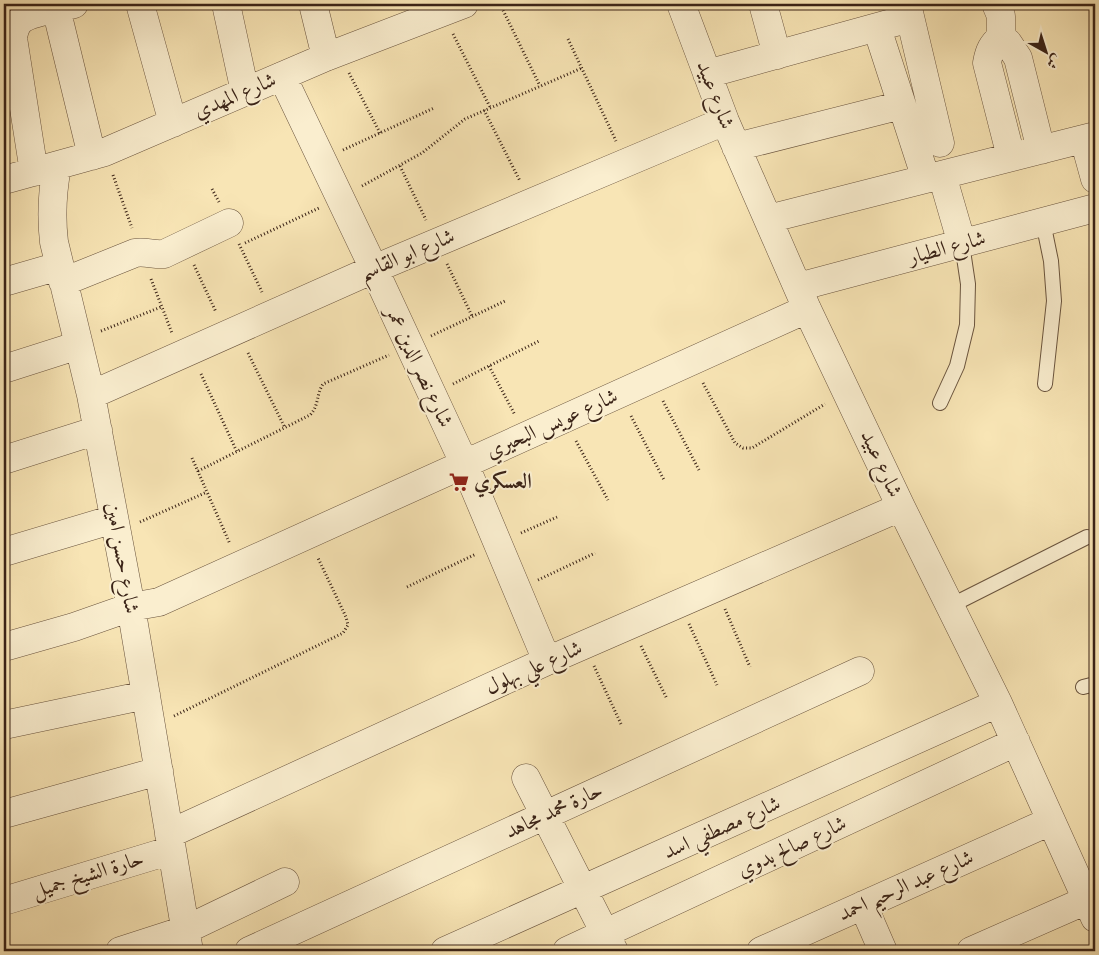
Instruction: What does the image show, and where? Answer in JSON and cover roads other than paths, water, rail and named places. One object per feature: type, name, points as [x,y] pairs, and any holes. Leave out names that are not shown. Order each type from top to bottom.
[{"type":"street","points":[[140,4],[173,123]]},
{"type":"street","points":[[226,4],[245,92]]},
{"type":"street","points":[[313,4],[332,55]]},
{"type":"street","name":"شارع عبيد","points":[[681,4],[724,121],[803,298],[846,391],[998,703],[1091,909]]},
{"type":"street","points":[[762,4],[777,55]]},
{"type":"street","points":[[62,5],[99,154]]},
{"type":"street","name":"شارع حسن امين","points":[[62,5],[21,20],[15,28],[11,79],[46,170],[52,192],[51,217],[54,242],[98,430],[131,607],[187,940]]},
{"type":"street","points":[[1001,5],[1001,37],[989,53],[987,63],[1011,157]]},
{"type":"street","name":"شارع المهدي","points":[[4,180],[99,154],[332,55],[409,14],[456,6]]},
{"type":"street","points":[[707,74],[877,28],[909,11],[940,143]]},
{"type":"street","points":[[877,28],[902,105],[962,244]]},
{"type":"street","points":[[1001,37],[1008,43],[1018,58],[1041,150]]},
{"type":"street","name":"شارع نصر الدين عمر","points":[[282,76],[341,197],[464,463],[547,661]]},
{"type":"street","points":[[736,147],[902,105]]},
{"type":"street","name":"شارع ابو القاسم","points":[[91,395],[374,268],[724,121]]},
{"type":"street","points":[[768,219],[1090,138],[1095,179]]},
{"type":"street","name":"شارع الطيار","points":[[803,298],[962,244],[1095,208]]},
{"type":"street","points":[[4,282],[61,274],[141,252],[157,255],[164,254],[185,244],[235,235]]},
{"type":"street","name":"شارع عويس البحيري","points":[[4,647],[74,627],[131,607],[159,602],[692,361],[803,298]]},
{"type":"street","points":[[4,369],[78,343]]},
{"type":"street","points":[[4,460],[98,430]]},
{"type":"street","name":"شارع علي بهلول","points":[[170,842],[547,661],[902,507]]},
{"type":"street","points":[[4,552],[116,526]]},
{"type":"street","name":"حارة محمد مجاهد","points":[[249,951],[860,671]]},
{"type":"street","points":[[4,725],[146,695]]},
{"type":"street","name":"شارع مصطفي اسد","points":[[445,951],[998,703]]},
{"type":"street","name":"شارع صالح بدوي","points":[[567,951],[610,943],[1016,742]]},
{"type":"street","points":[[4,814],[159,771]]},
{"type":"street","points":[[526,778],[610,943]]},
{"type":"street","name":"شارع عبد الرحيم احمد","points":[[761,951],[1051,821]]},
{"type":"street","name":"حارة الشيخ جميل","points":[[4,901],[170,842]]},
{"type":"street","points":[[120,951],[187,940],[286,882]]},
{"type":"street","points":[[863,905],[883,951]]},
{"type":"street","points":[[971,951],[1091,909]]},
{"type":"lane","points":[[1043,222],[1051,261],[1054,300],[1045,384]]},
{"type":"lane","points":[[940,403],[957,366],[967,325],[968,284],[962,244]]},
{"type":"lane","points":[[950,606],[1087,537]]},
{"type":"place","name":"العسكري","points":[[459,482]]}]
